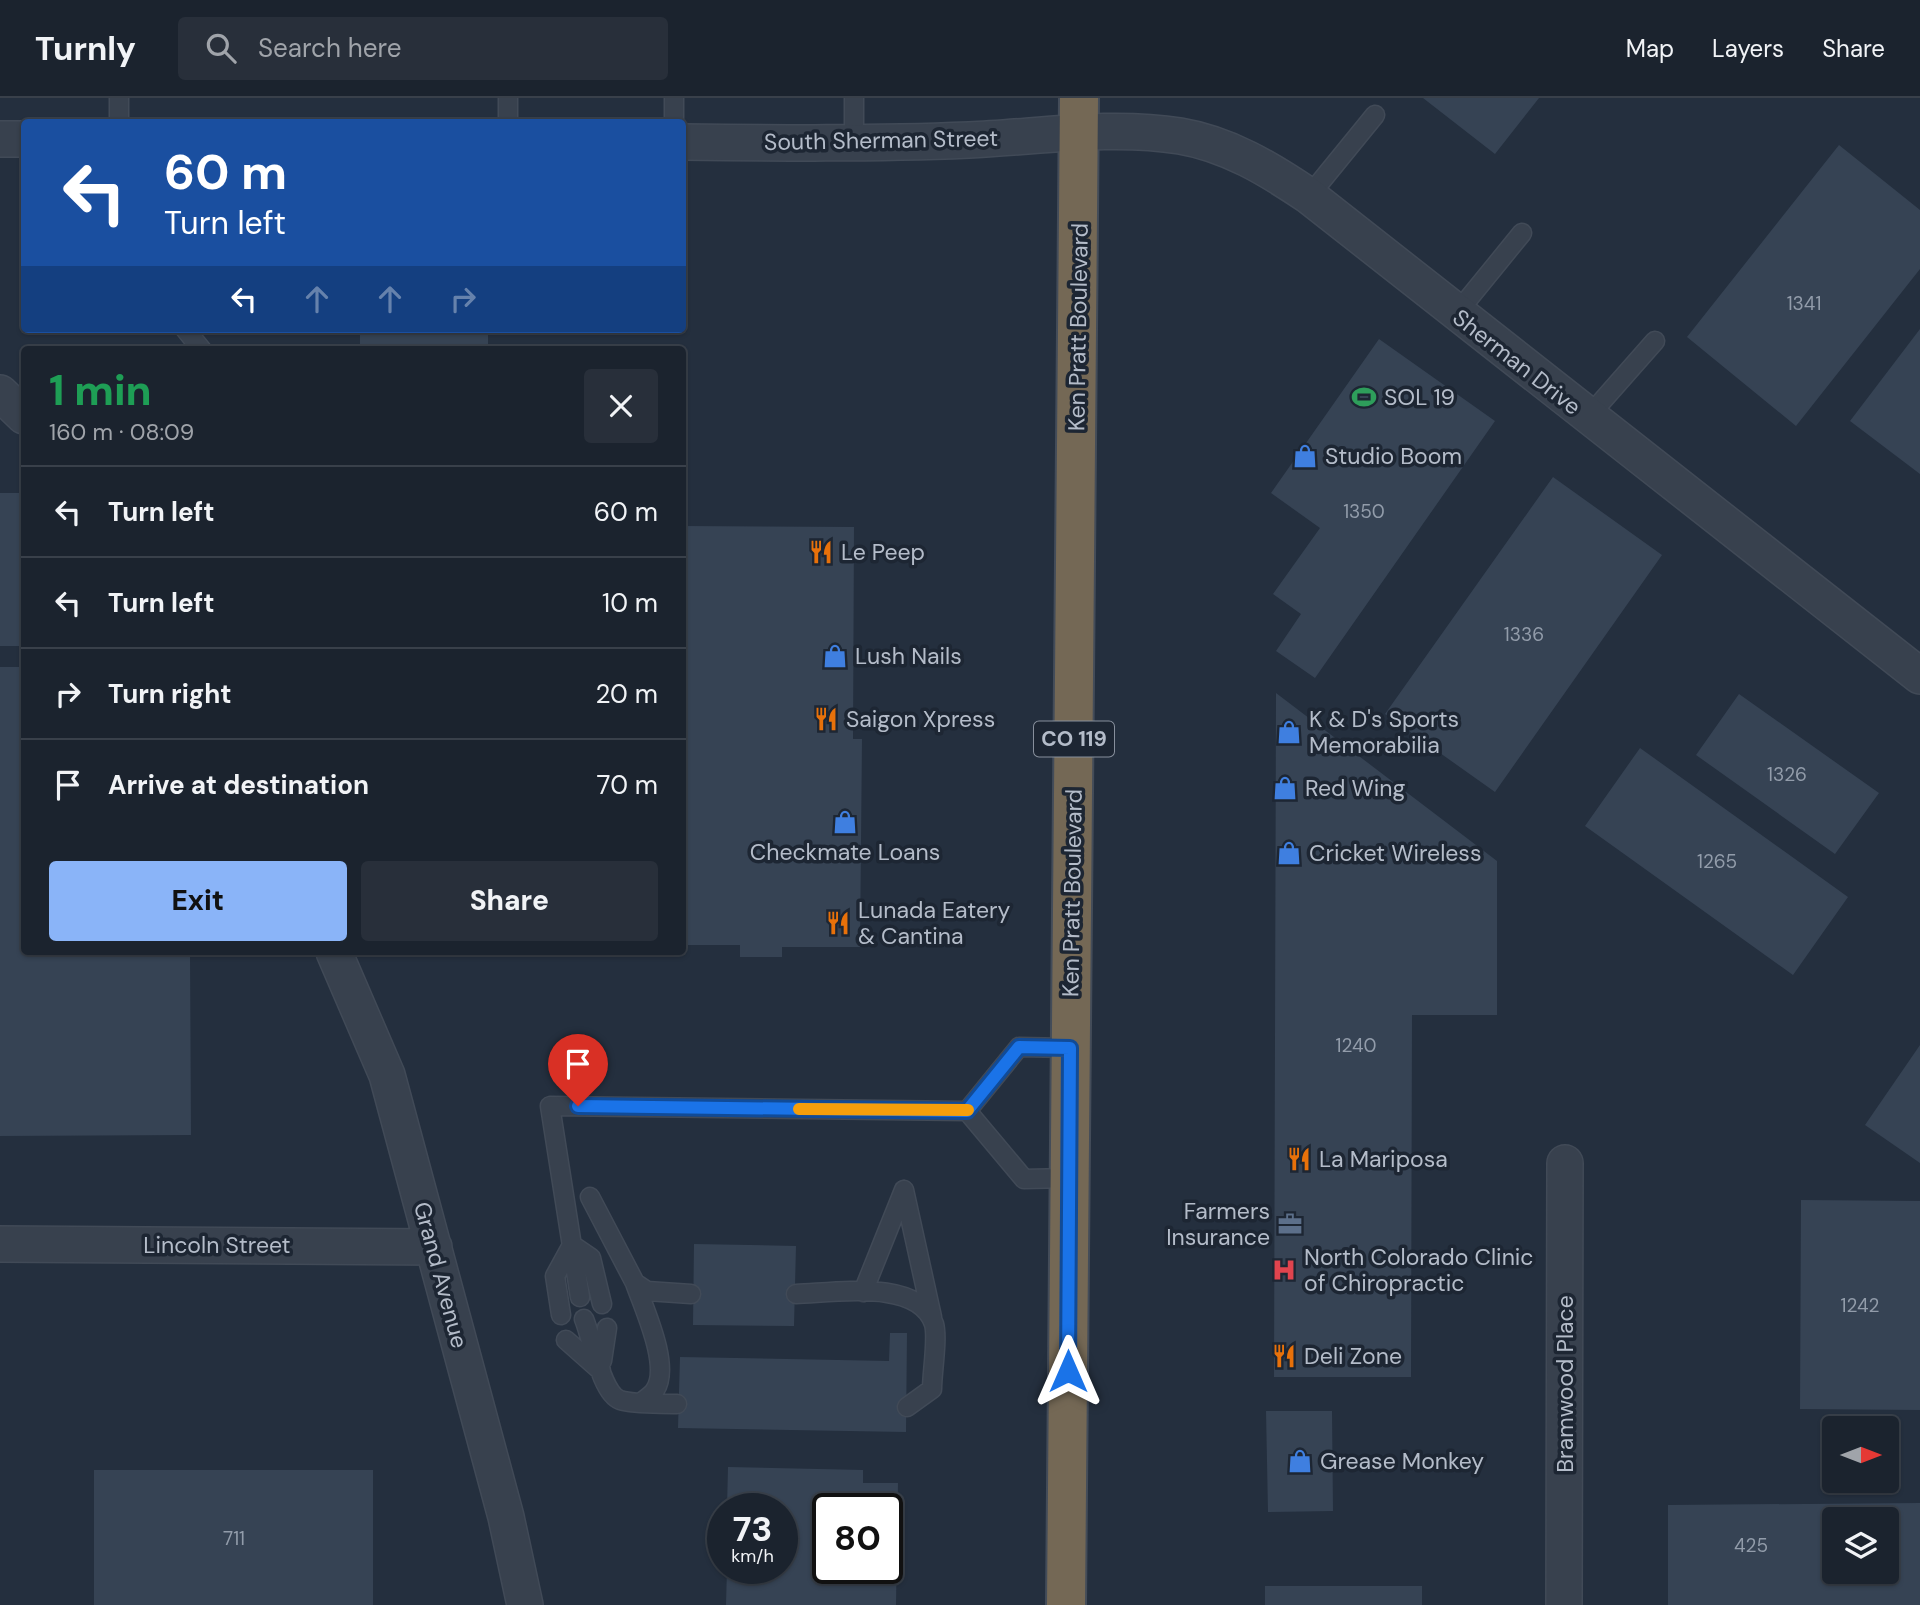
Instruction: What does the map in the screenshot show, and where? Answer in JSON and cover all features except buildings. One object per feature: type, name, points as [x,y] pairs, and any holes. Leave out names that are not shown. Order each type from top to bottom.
[{"type":"highway","name":"Ken Pratt Boulevard","points":[[1066,1605],[1079,116]]},
{"type":"street","name":"South Sherman Street","points":[[686,142],[968,140],[1079,116]]},
{"type":"street","name":"Sherman Drive","points":[[1079,116],[1181,136],[1229,149],[1269,169],[1309,196],[1588,418],[1920,676]]},
{"type":"street","points":[[0,139],[21,139]]},
{"type":"street","points":[[0,393],[21,413]]},
{"type":"street","name":"Grand Avenue","points":[[335,955],[387,1075],[506,1517],[525,1605]]},
{"type":"street","name":"Bramwood Place","points":[[1564,1605],[1565,1163]]},
{"type":"street","name":"Lincoln Street","points":[[0,1244],[434,1247]]},
{"type":"lane","points":[[119,98],[119,119]]},
{"type":"lane","points":[[508,98],[508,119]]},
{"type":"lane","points":[[674,98],[674,119]]},
{"type":"lane","points":[[854,98],[854,142]]},
{"type":"lane","points":[[1309,196],[1374,115]]},
{"type":"lane","points":[[1456,314],[1522,233]]},
{"type":"lane","points":[[1588,418],[1655,341]]},
{"type":"lane","points":[[967,1111],[1019,1047],[1070,1048]]},
{"type":"lane","points":[[580,1297],[550,1106],[967,1111],[1024,1179],[1070,1178]]},
{"type":"lane","points":[[863,1292],[904,1190],[934,1324],[932,1389],[907,1407]]},
{"type":"lane","points":[[590,1197],[635,1283],[658,1352],[661,1370],[656,1390],[643,1401]]},
{"type":"lane","points":[[572,1245],[591,1258],[602,1304]]},
{"type":"lane","points":[[561,1315],[555,1276],[572,1245]]},
{"type":"lane","points":[[635,1283],[647,1291],[691,1294]]},
{"type":"lane","points":[[796,1294],[863,1292],[906,1296],[917,1301],[934,1324]]},
{"type":"lane","points":[[584,1319],[609,1390],[619,1399],[677,1404]]},
{"type":"lane","points":[[601,1371],[607,1328]]},
{"type":"lane","points":[[566,1340],[601,1371]]},
{"type":"slow traffic","points":[[799,1109],[968,1110]]},
{"type":"place","name":"SOL 19","points":[[1364,397]]},
{"type":"place","name":"Studio Boom","points":[[1305,456]]},
{"type":"place","name":"Le Peep","points":[[821,552]]},
{"type":"place","name":"Lush Nails","points":[[835,656]]},
{"type":"place","name":"Saigon Xpress","points":[[826,719]]},
{"type":"place","name":"K & D's Sports Memorabilia","points":[[1289,732]]},
{"type":"place","name":"Red Wing","points":[[1285,788]]},
{"type":"place","name":"Checkmate Loans","points":[[845,822]]},
{"type":"place","name":"Cricket Wireless","points":[[1289,853]]},
{"type":"place","name":"Lunada Eatery & Cantina","points":[[838,923]]},
{"type":"place","name":"La Mariposa","points":[[1299,1159]]},
{"type":"place","name":"Farmers Insurance","points":[[1290,1224]]},
{"type":"place","name":"North Colorado Clinic of Chiropractic","points":[[1284,1270]]},
{"type":"place","name":"Deli Zone","points":[[1284,1356]]},
{"type":"place","name":"Grease Monkey","points":[[1300,1461]]},
{"type":"route","points":[[578,1106],[967,1111],[1019,1047],[1070,1048],[1068,1371]]}]
